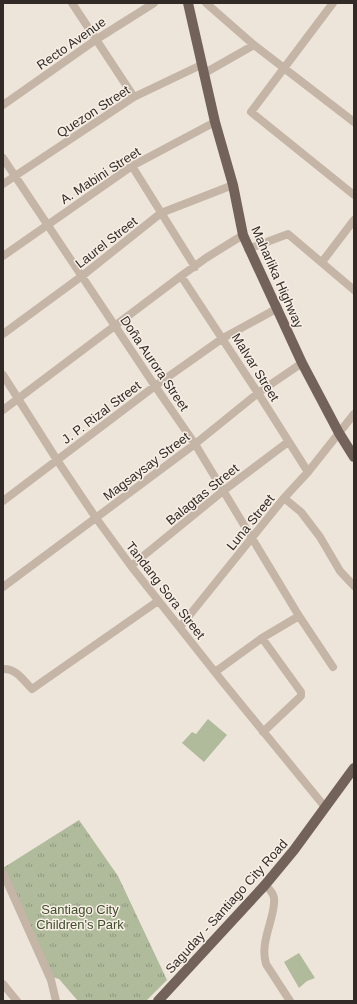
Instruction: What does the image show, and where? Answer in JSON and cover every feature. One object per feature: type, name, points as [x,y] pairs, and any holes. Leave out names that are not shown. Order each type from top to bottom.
[{"type":"main road","name":"Maharlika Highway","points":[[188,3],[202,69],[233,185],[243,235],[248,249],[278,308],[302,363],[339,433],[354,457]]},
{"type":"main road","name":"Saguday - Santiago City Road","points":[[158,1001],[265,885],[294,850],[354,768]]},
{"type":"street","points":[[72,3],[134,97]]},
{"type":"street","name":"Recto Avenue","points":[[3,105],[97,39],[154,3]]},
{"type":"street","points":[[206,3],[254,45],[354,122]]},
{"type":"street","points":[[333,3],[251,112],[354,195]]},
{"type":"street","name":"Quezon Street","points":[[3,184],[134,97],[202,69],[254,45]]},
{"type":"street","name":"A. Mabini Street","points":[[3,256],[132,166],[215,122]]},
{"type":"street","name":"Doña Aurora Street","points":[[3,158],[195,444],[299,616],[333,667]]},
{"type":"street","points":[[132,166],[195,267]]},
{"type":"street","name":"Laurel Street","points":[[3,334],[82,276],[161,213],[233,185]]},
{"type":"street","points":[[322,262],[354,220]]},
{"type":"street","points":[[248,249],[288,234],[354,290]]},
{"type":"street","points":[[3,410],[181,276],[206,258],[243,235]]},
{"type":"street","name":"Malvar Street","points":[[181,276],[223,338],[308,472]]},
{"type":"street","name":"J. P. Rizal Street","points":[[3,501],[155,386],[223,338],[278,308]]},
{"type":"street","name":"Magsaysay Street","points":[[3,587],[195,444],[258,393],[302,363]]},
{"type":"street","name":"Tandang Sora Street","points":[[3,375],[96,518],[158,601],[325,808]]},
{"type":"street","name":"Luna Street","points":[[180,627],[354,414]]},
{"type":"street","name":"Balagtas Street","points":[[132,566],[223,491],[288,442]]},
{"type":"street","points":[[284,498],[301,512],[320,537],[340,571],[354,586]]},
{"type":"street","points":[[3,669],[11,669],[32,689],[158,601]]},
{"type":"street","points":[[215,672],[262,638],[299,616]]},
{"type":"street","points":[[262,638],[302,692],[301,696],[263,732]]},
{"type":"street","points":[[3,873],[51,980],[56,1001]]},
{"type":"street","points":[[265,885],[274,897],[273,911],[264,946],[264,957],[266,964],[290,1001]]},
{"type":"street","points":[[3,984],[17,1001]]},
{"type":"green space","points":[[208,719],[227,735],[204,762],[182,743],[192,732],[196,734]]},
{"type":"green space","name":"Santiago City Children's Park","points":[[79,820],[118,876],[167,980],[146,1001],[78,1001],[59,979],[52,977],[3,871],[3,868]]},
{"type":"green space","points":[[299,953],[315,978],[307,981],[299,988],[284,962]]}]
